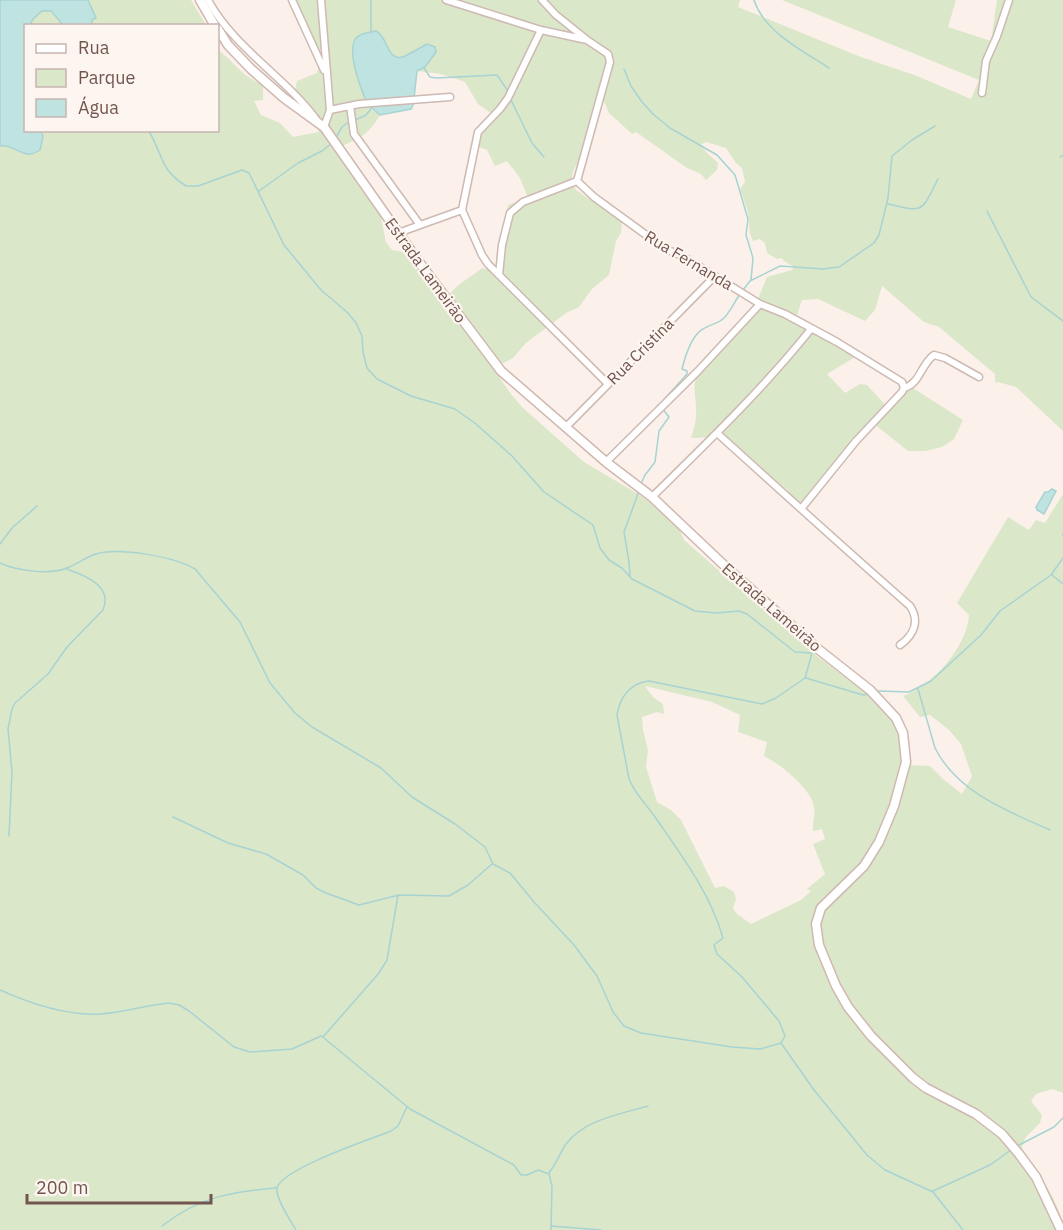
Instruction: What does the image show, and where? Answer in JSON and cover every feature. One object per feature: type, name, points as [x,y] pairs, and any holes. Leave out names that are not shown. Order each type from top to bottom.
[{"type":"street","name":"Estrada Lameirão","points":[[200,0],[214,24]]},
{"type":"street","points":[[208,0],[225,27],[292,92],[321,125],[330,110],[321,0]]},
{"type":"street","points":[[292,0],[326,73]]},
{"type":"street","points":[[446,0],[542,30],[587,40]]},
{"type":"street","points":[[499,275],[502,245],[510,213],[523,202],[578,181],[610,62],[608,54],[556,15],[542,0]]},
{"type":"street","points":[[982,93],[986,61],[998,36],[1009,0]]},
{"type":"street","points":[[542,30],[508,98],[478,132],[462,210],[482,255],[499,275],[608,384]]},
{"type":"street","name":"Estrada Lameirão","points":[[219,32],[228,45],[251,69],[284,98],[321,125],[501,371],[606,462],[652,496],[727,568],[818,649],[870,690],[896,718],[903,733],[906,762],[894,806],[879,842],[864,866],[821,908],[816,924],[819,945],[836,986],[848,1007],[871,1036],[926,1088],[976,1114],[1002,1134],[1036,1177],[1061,1230]]},
{"type":"street","points":[[330,110],[350,106],[450,97]]},
{"type":"street","points":[[350,106],[354,134],[420,225]]},
{"type":"street","name":"Rua Fernanda","points":[[578,181],[594,197],[664,248],[684,257],[760,304],[786,314],[837,342],[900,380],[904,388]]},
{"type":"street","points":[[398,233],[462,210]]},
{"type":"street","name":"Rua Cristina","points":[[566,427],[715,276]]},
{"type":"street","points":[[606,462],[698,371],[760,304]]},
{"type":"street","points":[[652,496],[783,365],[811,329]]},
{"type":"street","points":[[801,509],[842,458],[904,388],[914,383],[928,360],[934,355],[945,358],[979,377]]},
{"type":"street","points":[[717,433],[910,606],[914,613],[915,625],[909,638],[900,645]]},
{"type":"green space","points":[[88,0],[191,0],[205,24],[92,24],[92,20],[96,18]]},
{"type":"green space","points":[[291,0],[740,0],[738,7],[971,99],[979,80],[782,0],[956,0],[948,27],[991,41],[997,0],[1063,0],[1063,431],[1016,387],[995,383],[995,374],[939,327],[924,322],[882,286],[875,310],[865,321],[818,299],[802,300],[797,315],[860,354],[827,374],[845,393],[860,384],[867,385],[887,407],[910,386],[963,420],[954,439],[942,447],[925,451],[908,451],[873,423],[796,509],[788,498],[788,490],[720,437],[691,438],[696,416],[694,388],[697,376],[764,305],[758,299],[767,277],[792,270],[794,267],[782,258],[777,259],[767,253],[765,243],[760,239],[753,241],[748,212],[740,189],[745,182],[742,168],[726,148],[706,142],[701,145],[718,163],[717,170],[706,180],[701,174],[687,168],[636,132],[632,134],[609,113],[604,101],[572,179],[576,190],[622,221],[621,233],[616,241],[609,275],[592,289],[579,307],[566,313],[526,343],[513,358],[500,365],[449,295],[482,268],[496,273],[508,205],[528,198],[520,178],[507,161],[495,166],[487,150],[473,145],[492,114],[478,104],[465,82],[441,74],[417,71],[425,67],[430,60],[427,44],[400,57],[385,49],[369,32],[358,36],[372,110],[380,115],[362,136],[337,148],[361,190],[376,205],[386,242],[392,250],[404,252],[427,278],[434,294],[453,321],[466,329],[523,408],[584,462],[638,494],[677,523],[684,540],[818,657],[850,681],[868,690],[896,726],[905,765],[930,766],[962,794],[972,776],[961,744],[949,730],[930,715],[920,717],[903,696],[937,674],[955,652],[967,627],[969,615],[957,603],[1008,517],[1029,530],[1036,520],[1045,523],[1063,494],[1063,1093],[1052,1089],[1036,1094],[1031,1101],[1042,1115],[1040,1123],[1025,1138],[1022,1148],[1053,1199],[1062,1220],[1063,1230],[0,1230],[0,146],[10,147],[24,153],[34,153],[40,150],[43,136],[41,132],[219,132],[219,51],[244,73],[263,85],[263,100],[254,101],[261,115],[280,123],[293,137],[319,132],[310,115],[302,110],[295,91],[297,81],[317,73],[323,51],[316,47]],"holes":[[[645,686],[712,702],[740,715],[738,732],[767,742],[764,756],[786,771],[807,792],[814,810],[813,831],[822,829],[825,839],[813,844],[825,874],[807,889],[811,891],[801,900],[751,924],[737,914],[733,908],[736,899],[734,892],[724,886],[715,888],[681,820],[671,810],[657,802],[646,767],[648,750],[642,717],[657,712],[664,714],[663,704],[653,697]]]},
{"type":"green space","points":[[41,11],[50,11],[62,24],[31,24]]},
{"type":"water","points":[[0,0],[88,0],[96,18],[92,20],[92,24],[62,24],[51,11],[42,11],[30,24],[24,24],[24,132],[41,132],[43,136],[40,150],[34,153],[24,153],[10,147],[0,146]]},
{"type":"water","points":[[376,31],[395,56],[405,56],[427,44],[435,47],[436,52],[425,67],[417,71],[414,98],[367,103],[355,69],[353,50],[357,37]]},
{"type":"water","points":[[415,101],[411,109],[380,115],[367,104]]},
{"type":"water","points":[[1052,489],[1056,491],[1044,514],[1036,507],[1045,492]]},
{"type":"waterway","points":[[371,0],[371,33]]},
{"type":"waterway","points":[[754,0],[766,22],[775,31],[829,68]]},
{"type":"waterway","points":[[424,68],[430,77],[436,78],[497,75],[508,91]]},
{"type":"waterway","points":[[624,69],[631,86],[653,114],[670,128],[717,155],[735,175],[748,219],[746,235],[753,258],[751,280]]},
{"type":"waterway","points":[[510,98],[532,143],[544,157]]},
{"type":"waterway","points":[[353,121],[366,115],[371,109]]},
{"type":"waterway","points":[[335,139],[342,127],[349,122]]},
{"type":"waterway","points":[[743,290],[750,281],[780,266],[823,269],[839,267],[874,243],[879,235],[888,198],[892,156],[935,126]]},
{"type":"waterway","points":[[0,563],[24,570],[43,572],[67,568],[96,554],[119,552],[161,557],[195,569],[240,622],[270,683],[295,713],[312,727],[381,768],[412,797],[455,824],[485,847],[493,864],[510,873],[574,945],[597,976],[613,1012],[624,1026],[641,1033],[732,1047],[760,1049],[781,1043],[785,1036],[779,1021],[742,977],[717,954],[714,945],[723,938],[703,890],[631,784],[617,715],[627,692],[636,685],[649,681],[762,704],[776,698],[805,678],[812,653],[795,652],[747,614],[739,611],[716,613],[695,611],[632,579],[622,568],[609,560],[600,548],[593,525],[544,492],[512,456],[476,424],[455,409],[411,396],[377,379],[367,368],[362,336],[356,323],[321,290],[284,245],[249,173],[242,170],[198,186],[186,186],[170,173],[149,132]]},
{"type":"waterway","points":[[259,191],[298,163],[322,151],[332,143]]},
{"type":"waterway","points":[[888,204],[916,209],[924,204],[938,179]]},
{"type":"waterway","points":[[987,211],[1031,297],[1063,321]]},
{"type":"waterway","points":[[660,404],[687,374],[687,371],[682,369],[692,341],[703,329],[724,318],[740,294]]},
{"type":"waterway","points":[[641,484],[655,462],[659,431],[669,417],[662,408]]},
{"type":"waterway","points":[[630,576],[624,532],[639,491]]},
{"type":"waterway","points":[[0,544],[12,528],[37,506]]},
{"type":"waterway","points":[[878,691],[909,692],[931,681],[981,635],[1000,611],[1051,575],[1063,558]]},
{"type":"waterway","points":[[9,836],[12,772],[8,729],[12,709],[15,703],[48,674],[67,647],[103,610],[105,602],[104,594],[96,583],[67,569]]},
{"type":"waterway","points":[[1052,575],[1063,584]]},
{"type":"waterway","points":[[806,678],[863,695],[870,694]]},
{"type":"waterway","points":[[918,689],[935,748],[956,777],[985,798],[1050,830]]},
{"type":"waterway","points":[[173,817],[228,843],[266,854],[303,875],[316,888],[359,905],[399,895],[449,896],[468,885],[492,864]]},
{"type":"waterway","points":[[0,990],[36,1004],[74,1013],[100,1014],[169,1003],[179,1005],[234,1047],[250,1052],[292,1049],[323,1037],[379,973],[387,960],[398,895]]},
{"type":"waterway","points":[[324,1038],[410,1109],[514,1165],[521,1175],[538,1170],[549,1174],[552,1186],[551,1230]]},
{"type":"waterway","points":[[781,1043],[814,1090],[867,1155],[885,1170],[933,1192],[963,1230]]},
{"type":"waterway","points":[[549,1173],[566,1144],[582,1129],[614,1115],[648,1106]]},
{"type":"waterway","points":[[296,1230],[278,1198],[277,1188],[282,1180],[310,1164],[391,1131],[398,1126],[407,1107]]},
{"type":"waterway","points":[[1017,1146],[1054,1127],[1063,1118]]},
{"type":"waterway","points":[[933,1191],[990,1165],[1011,1150]]},
{"type":"waterway","points":[[162,1226],[202,1202],[229,1194],[276,1188]]},
{"type":"waterway","points":[[551,1226],[601,1230]]}]
